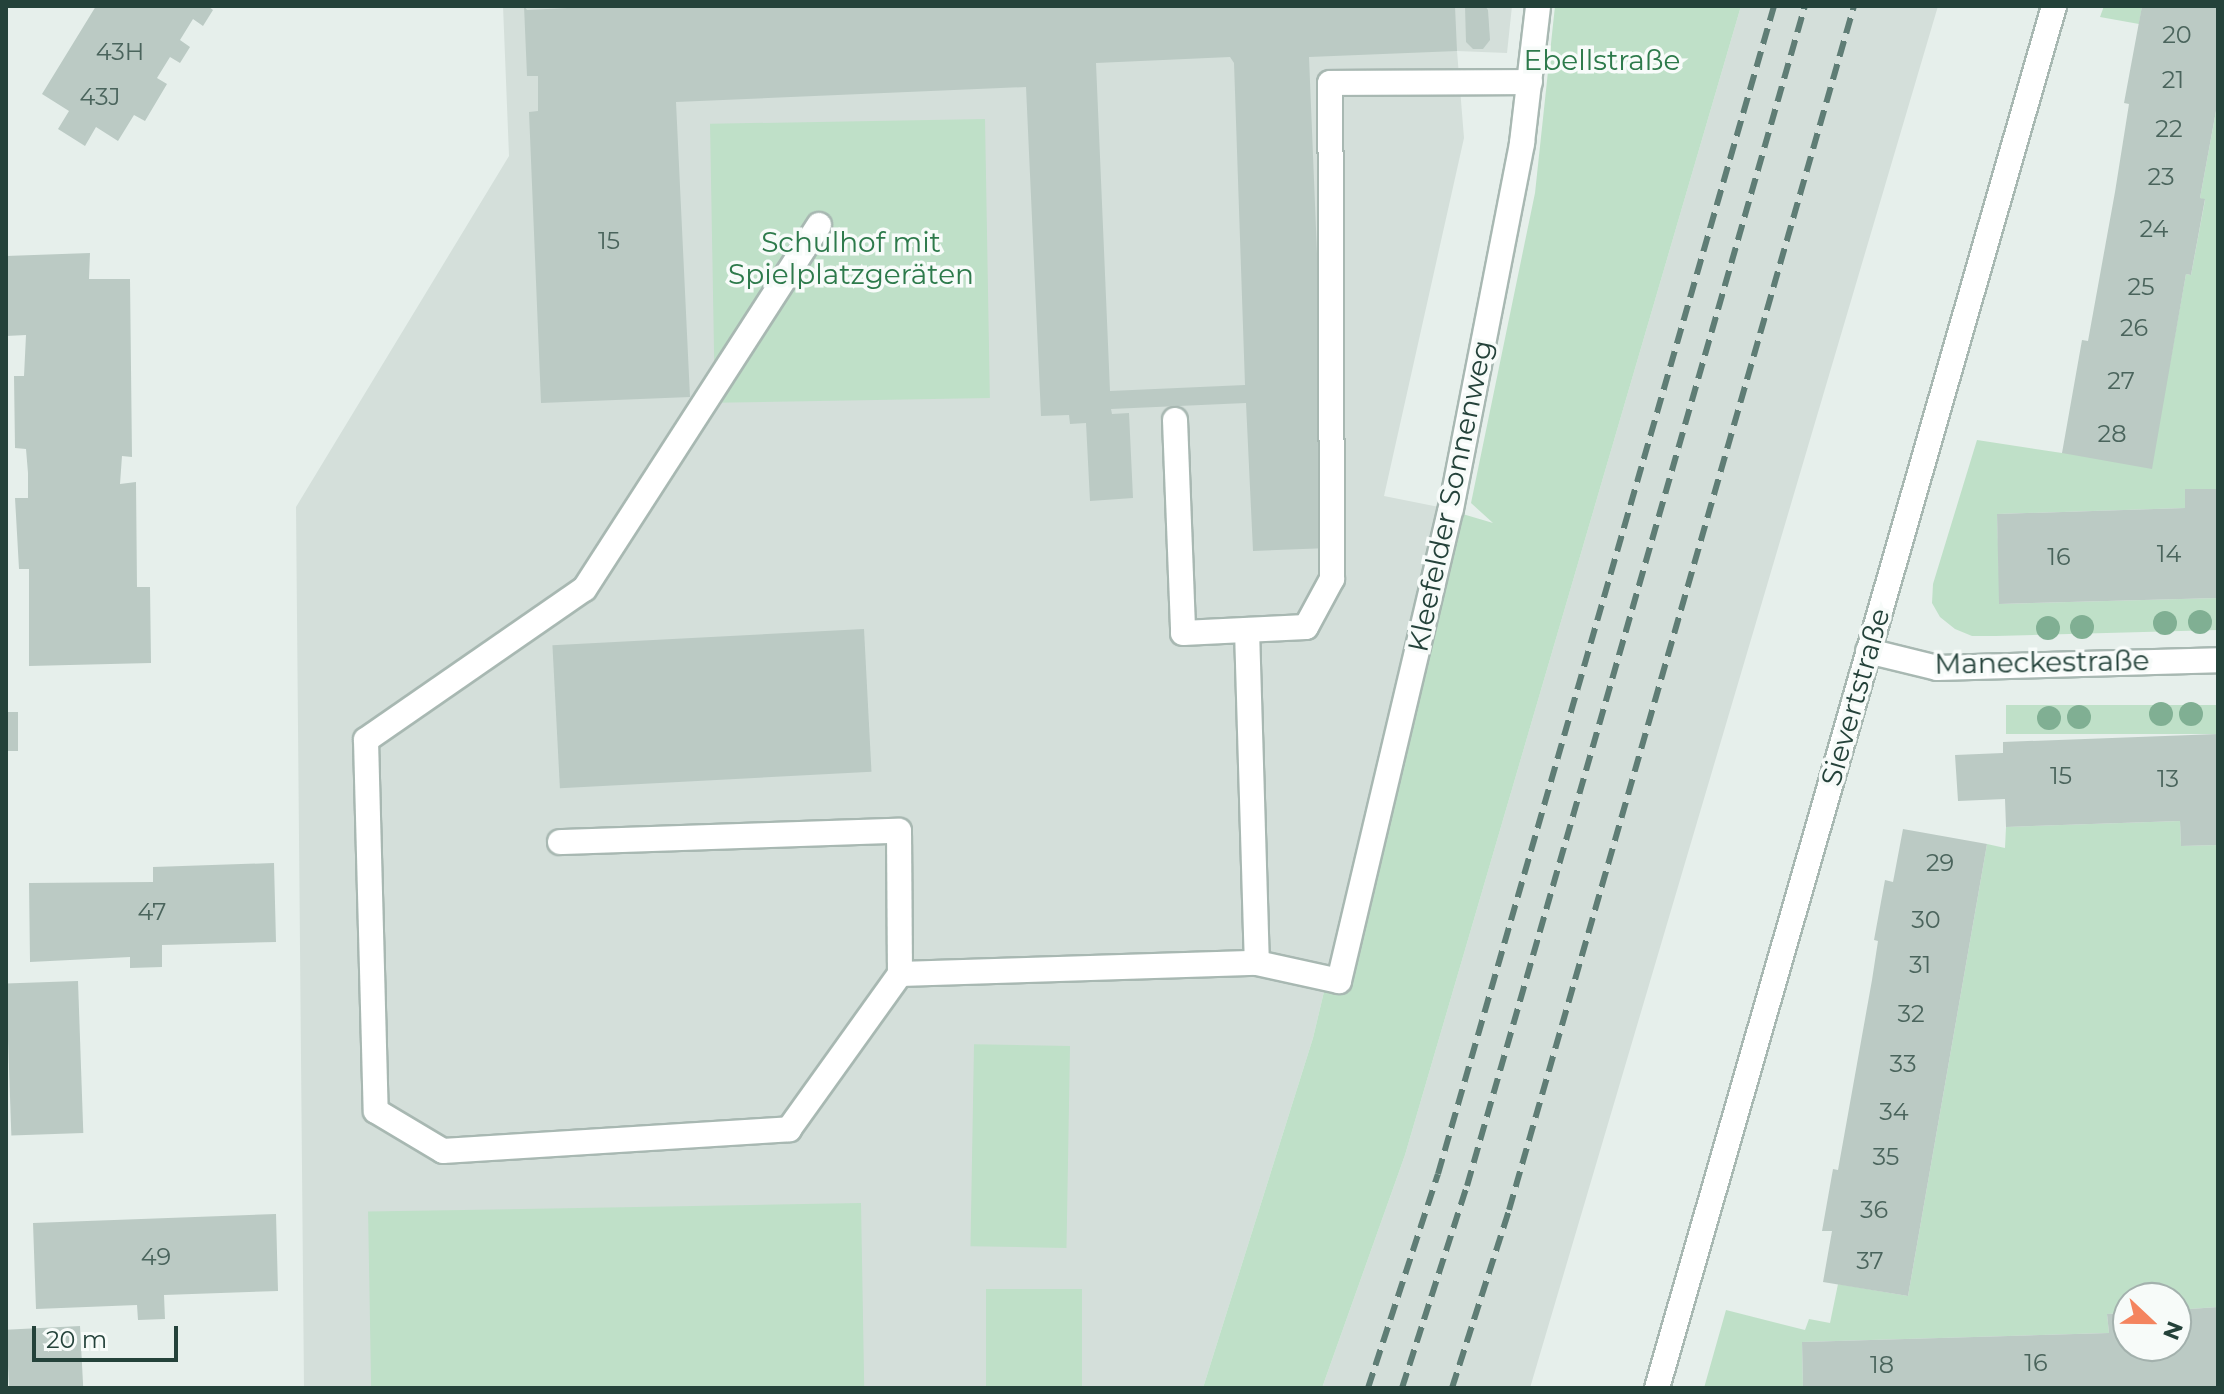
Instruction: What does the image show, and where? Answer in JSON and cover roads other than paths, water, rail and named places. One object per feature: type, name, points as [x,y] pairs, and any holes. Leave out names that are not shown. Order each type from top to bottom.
[{"type":"street","name":"Kleefelder Sonnenweg","points":[[1257,963],[1339,981],[1451,509],[1522,143],[1538,6]]},
{"type":"street","name":"Sievertstraße","points":[[1657,1388],[2054,6]]},
{"type":"street","points":[[1175,420],[1183,633],[1306,627],[1332,579],[1330,83],[1530,82]]},
{"type":"street","points":[[560,842],[899,831],[900,974],[789,1129],[443,1151],[376,1111],[366,740],[584,589],[819,225]]},
{"type":"street","points":[[900,974],[1257,963],[1247,630]]},
{"type":"street","name":"Maneckestraße","points":[[1868,651],[1937,668],[2218,660]]},
{"type":"railway","points":[[1368,1388],[1438,1174],[1774,6]]},
{"type":"railway","points":[[1402,1388],[1467,1186],[1805,6]]},
{"type":"railway","points":[[1452,1388],[1509,1210],[1854,6]]},
{"type":"park label","name":"Ebellstraße","points":[[1602,60]]},
{"type":"park label","name":"Schulhof mit Spielplatzgeräten","points":[[851,258]]}]
